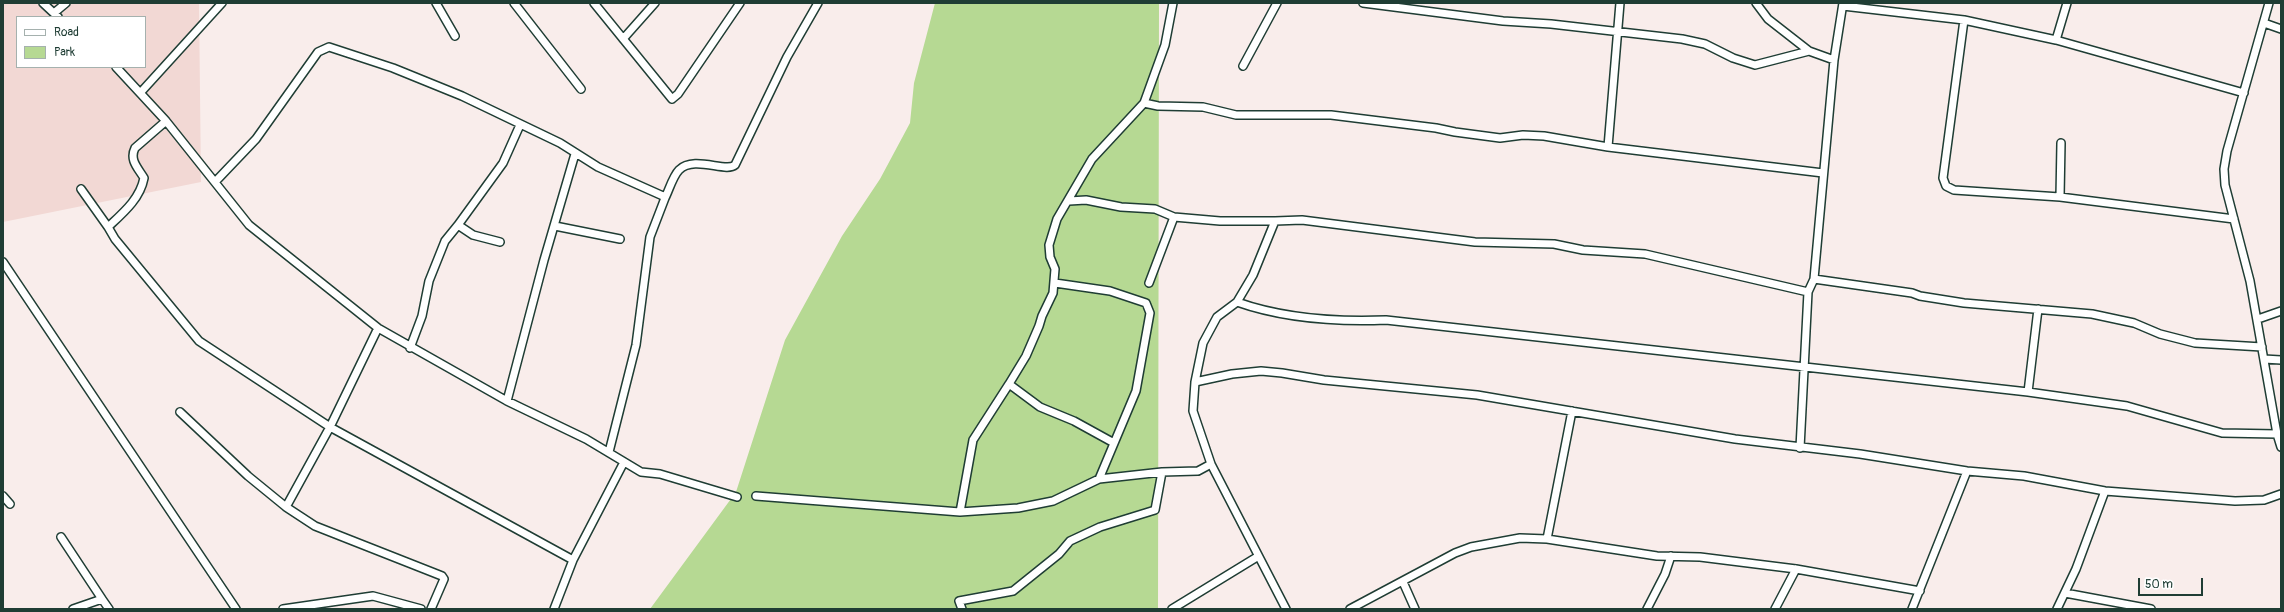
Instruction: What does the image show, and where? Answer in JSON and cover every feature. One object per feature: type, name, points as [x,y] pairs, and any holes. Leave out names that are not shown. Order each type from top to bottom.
[{"type":"street","points":[[43,3],[56,15],[66,3]]},
{"type":"street","points":[[141,92],[222,3]]},
{"type":"street","points":[[436,3],[455,36]]},
{"type":"street","points":[[514,3],[580,89]]},
{"type":"street","points":[[594,3],[672,99],[678,94],[740,3]]},
{"type":"street","points":[[623,39],[655,3]]},
{"type":"street","points":[[609,452],[636,346],[650,237],[679,170],[686,166],[703,162],[728,168],[735,165],[787,57],[818,3]]},
{"type":"street","points":[[960,512],[973,440],[1026,356],[1042,316],[1053,294],[1055,283],[1054,269],[1049,245],[1057,219],[1069,202],[1092,159],[1144,103],[1165,45],[1173,3]]},
{"type":"street","points":[[1242,66],[1277,3]]},
{"type":"street","points":[[1363,3],[1503,21],[1551,24],[1693,41],[1755,65],[1809,51]]},
{"type":"street","points":[[1608,147],[1620,3]]},
{"type":"street","points":[[1756,3],[1768,19],[1809,51],[1834,60]]},
{"type":"street","points":[[2056,40],[2067,3]]},
{"type":"street","points":[[2269,3],[2224,169],[2225,185],[2258,319],[2277,434],[2281,447]]},
{"type":"street","points":[[1800,448],[1808,292],[1814,279],[1834,60],[1843,5],[1964,20],[2056,40],[2244,93]]},
{"type":"street","points":[[1964,20],[1943,178],[1946,186],[1954,190],[2060,197],[2234,219]]},
{"type":"street","points":[[2264,23],[2281,29]]},
{"type":"street","points":[[216,182],[256,139],[318,52],[329,47],[420,79],[462,96],[560,143],[598,167],[666,198]]},
{"type":"street","points":[[117,68],[141,92],[166,121],[249,225],[378,328],[410,348],[507,401],[586,439],[641,472],[660,474],[737,497]]},
{"type":"street","points":[[1144,103],[1158,106],[1203,107],[1236,115],[1331,115],[1436,128],[1500,138],[1523,135],[1544,136],[1608,147],[1823,173]]},
{"type":"street","points":[[108,226],[129,208],[143,186],[144,178],[132,160],[135,148],[166,121]]},
{"type":"street","points":[[410,348],[422,316],[429,281],[446,241],[503,163],[520,124]]},
{"type":"street","points":[[2060,197],[2061,143]]},
{"type":"street","points":[[507,401],[544,260],[576,154]]},
{"type":"street","points":[[81,189],[108,226],[115,239],[195,338],[330,427],[573,560]]},
{"type":"street","points":[[1069,202],[1086,200],[1121,208],[1156,210],[1174,217],[1220,221],[1302,220],[1475,242],[1554,244],[1583,250],[1645,254],[1808,292]]},
{"type":"street","points":[[1148,283],[1174,217]]},
{"type":"street","points":[[1275,220],[1253,275],[1237,302],[1217,317],[1203,343],[1195,382],[1193,411],[1211,464],[1286,609]]},
{"type":"street","points":[[458,225],[473,235],[500,242]]},
{"type":"street","points":[[555,226],[620,240]]},
{"type":"street","points":[[3,262],[236,609]]},
{"type":"street","points":[[1814,279],[1912,293],[1920,296],[1964,303],[2092,314],[2134,322],[2160,334],[2195,343],[2262,347]]},
{"type":"street","points":[[1055,283],[1110,291],[1146,303],[1150,313],[1136,391],[1099,479]]},
{"type":"street","points":[[1237,302],[1276,314],[1336,320],[1393,321],[2028,392],[2127,406],[2222,432],[2277,434]]},
{"type":"street","points":[[2028,392],[2038,309]]},
{"type":"street","points":[[2258,319],[2281,311]]},
{"type":"street","points":[[286,507],[330,427],[378,328]]},
{"type":"street","points":[[2264,359],[2281,360]]},
{"type":"street","points":[[1195,382],[1232,374],[1261,371],[1324,380],[1477,395],[1735,439],[1860,454],[1967,471],[2024,476],[2105,491],[2235,502],[2264,500],[2281,494]]},
{"type":"street","points":[[1009,384],[1040,407],[1074,421],[1114,443]]},
{"type":"street","points":[[1547,539],[1572,411]]},
{"type":"street","points":[[180,412],[233,463],[286,507],[315,526],[442,576],[444,579],[431,609]]},
{"type":"street","points":[[554,609],[573,560],[624,462]]},
{"type":"street","points":[[756,496],[960,512],[1044,504],[1062,498],[1099,479],[1162,472],[1198,471],[1211,464]]},
{"type":"street","points":[[1912,609],[1967,471]]},
{"type":"street","points":[[962,609],[959,601],[1013,591],[1059,554],[1070,541],[1100,527],[1155,510],[1158,505],[1162,472]]},
{"type":"street","points":[[2057,609],[2076,569],[2105,491]]},
{"type":"street","points":[[3,496],[10,504]]},
{"type":"street","points":[[61,537],[109,609]]},
{"type":"street","points":[[1350,609],[1471,546],[1520,538],[1547,539],[1658,556],[1700,557],[1796,569],[1920,591]]},
{"type":"street","points":[[1647,609],[1665,574],[1671,556]]},
{"type":"street","points":[[1172,609],[1258,557]]},
{"type":"street","points":[[1775,609],[1796,569]]},
{"type":"street","points":[[1403,582],[1415,609]]},
{"type":"street","points":[[2065,593],[2151,609]]},
{"type":"street","points":[[283,609],[373,596],[421,609]]},
{"type":"street","points":[[73,609],[102,599]]},
{"type":"shaded area","points":[[3,3],[199,3],[201,182],[3,222]]},
{"type":"green space","points":[[935,3],[1159,3],[1158,609],[650,609],[736,492],[785,340],[842,236],[880,179],[910,123],[914,83]]}]
